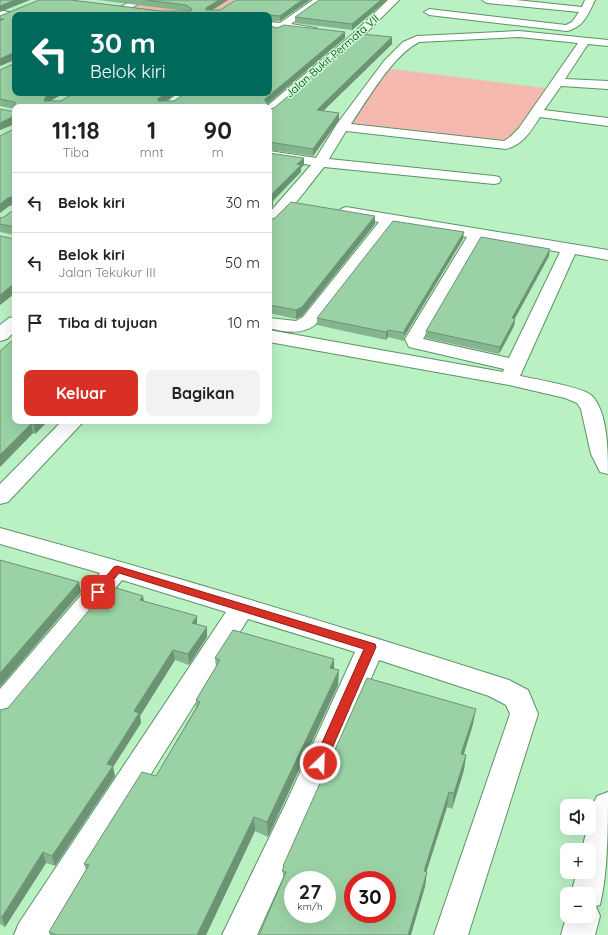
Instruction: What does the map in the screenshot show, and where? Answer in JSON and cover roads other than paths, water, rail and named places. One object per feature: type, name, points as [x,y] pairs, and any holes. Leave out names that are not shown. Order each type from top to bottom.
[{"type":"street","points":[[272,33],[319,0]]},
{"type":"street","name":"Jalan Bukit Permata VII","points":[[272,108],[358,35],[394,0]]},
{"type":"street","points":[[487,0],[579,8],[590,0]]},
{"type":"street","points":[[429,12],[440,4]]},
{"type":"street","points":[[111,11],[140,5]]},
{"type":"street","points":[[429,12],[567,28],[572,27],[578,22],[579,8]]},
{"type":"street","points":[[429,12],[439,30]]},
{"type":"street","points":[[272,25],[320,31]]},
{"type":"street","points":[[272,220],[294,204],[342,127],[388,63],[407,44],[439,30],[519,34],[608,44]]},
{"type":"street","points":[[343,33],[358,35]]},
{"type":"street","points":[[342,127],[506,145],[515,140],[524,131],[585,41]]},
{"type":"street","points":[[558,82],[608,85]]},
{"type":"street","points":[[170,104],[182,96]]},
{"type":"street","points":[[536,113],[608,122]]},
{"type":"street","points":[[272,155],[320,163],[494,180]]},
{"type":"street","points":[[331,210],[390,218],[608,255]]},
{"type":"street","points":[[272,323],[294,327],[303,326],[309,321],[390,218]]},
{"type":"street","points":[[477,233],[414,339],[416,343],[512,372],[584,399],[591,408],[602,454],[608,467]]},
{"type":"street","points":[[512,372],[570,248]]},
{"type":"street","points":[[0,335],[12,325]]},
{"type":"street","points":[[272,336],[512,372]]},
{"type":"street","points":[[0,497],[71,424]]},
{"type":"street","points":[[0,536],[117,569],[371,647],[499,688],[518,698],[524,714],[450,935]]},
{"type":"street","points":[[0,709],[117,569]]},
{"type":"street","points":[[31,935],[242,607]]},
{"type":"street","points":[[239,935],[300,807],[371,647]]},
{"type":"street","points":[[590,887],[608,806]]},
{"type":"street","points":[[578,935],[581,923]]}]
